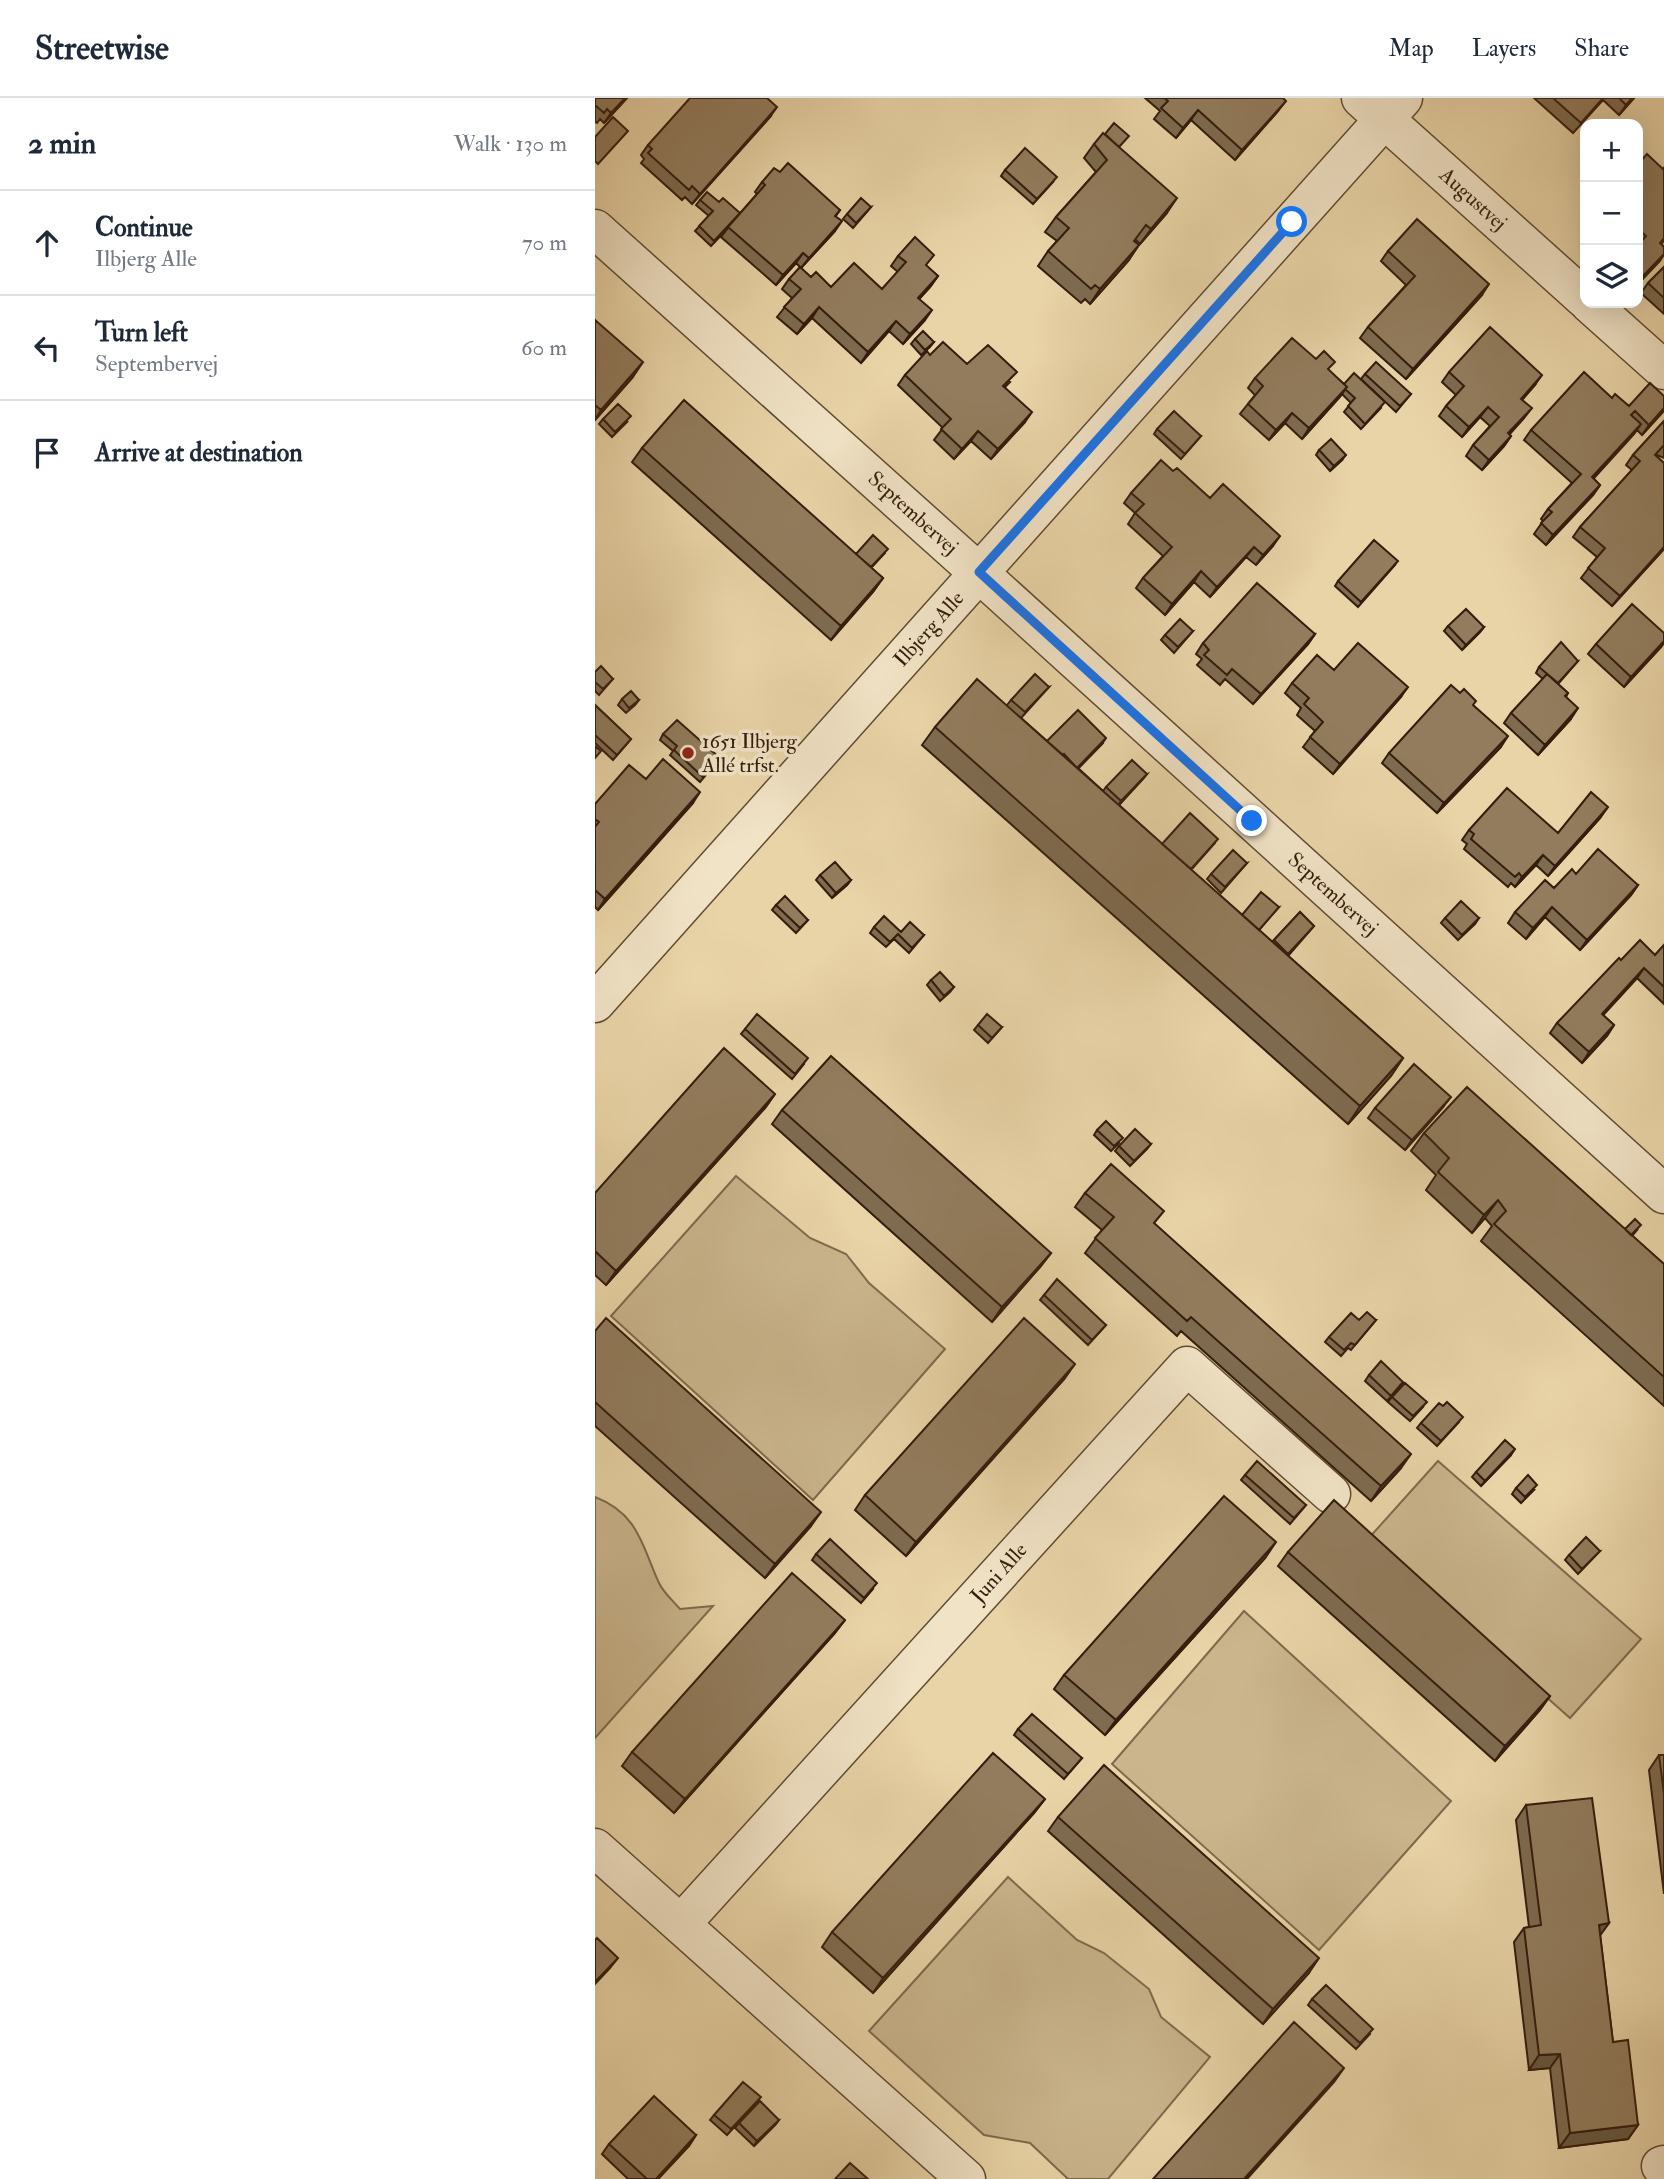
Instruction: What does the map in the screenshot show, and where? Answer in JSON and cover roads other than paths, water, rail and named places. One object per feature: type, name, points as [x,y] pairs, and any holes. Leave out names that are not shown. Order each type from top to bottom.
[{"type":"street","name":"Augustvej","points":[[1383,105],[1580,294]]},
{"type":"street","name":"Ilbjerg Alle","points":[[595,1003],[979,572],[1383,105]]},
{"type":"street","name":"Septembervej","points":[[595,229],[979,572],[1664,1194]]},
{"type":"street","name":"Augustvej","points":[[1595,308],[1664,370]]},
{"type":"street","name":"Juni Alle","points":[[681,1924],[1187,1366],[1331,1494]]},
{"type":"street","points":[[595,1848],[966,2179]]},
{"type":"place","name":"1651 Ilbjerg Allé trfst.","points":[[688,753]]}]
